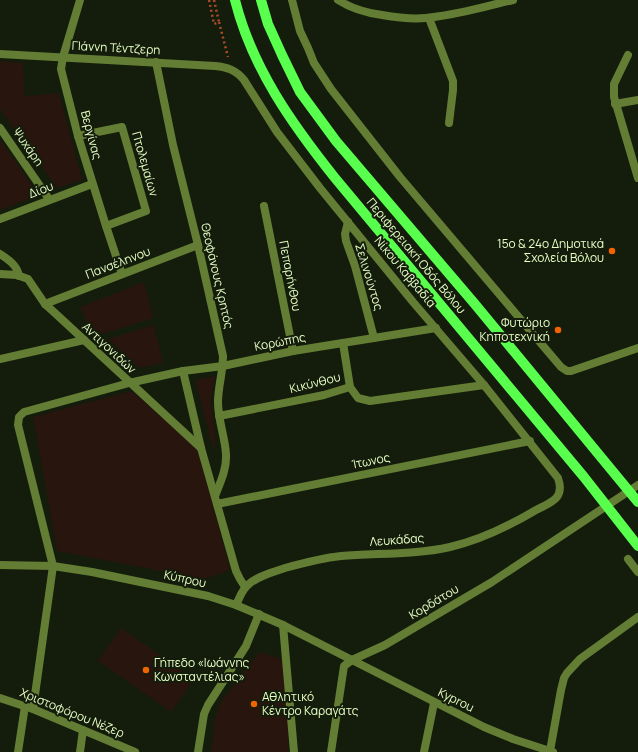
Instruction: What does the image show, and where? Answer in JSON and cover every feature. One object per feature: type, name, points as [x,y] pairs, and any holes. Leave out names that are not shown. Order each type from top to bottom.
[{"type":"main road","name":"Περιφερειακή Οδός Βόλου","points":[[235,0],[250,43],[266,80],[287,114],[335,178],[607,506],[638,546]]},
{"type":"main road","name":"Περιφερειακή Οδός Βόλου","points":[[260,0],[268,24],[300,92],[336,141],[634,488],[638,502]]},
{"type":"street","name":"Βεργίνας","points":[[80,0],[63,57],[61,70],[92,184],[122,274]]},
{"type":"street","points":[[292,0],[300,31],[314,63],[331,89],[400,177],[561,367],[567,371],[571,371],[638,348]]},
{"type":"street","points":[[338,0],[355,9],[377,15],[399,18],[429,18],[513,0]]},
{"type":"street","points":[[429,18],[453,81],[449,123]]},
{"type":"street","name":"ΓΙάννη Τέντζερη","points":[[0,54],[156,62],[215,66],[231,69]]},
{"type":"street","points":[[628,55],[614,84],[614,97],[638,178]]},
{"type":"street","name":"Θεοφάνους Κρητός","points":[[156,62],[173,145],[221,346],[223,366],[218,398],[219,416],[226,454],[223,476],[216,500]]},
{"type":"street","name":"Νίκου Καββαδία","points":[[231,69],[238,73],[244,80],[277,132],[348,222],[554,471],[560,484],[561,491]]},
{"type":"street","points":[[615,104],[638,100]]},
{"type":"street","name":"Πτολεμαίων","points":[[78,136],[122,126],[146,211],[106,226]]},
{"type":"street","name":"Ψυχάρη","points":[[0,128],[49,199]]},
{"type":"street","name":"Δίου","points":[[0,219],[49,199],[92,184]]},
{"type":"street","name":"Πεπαρήνθου","points":[[264,206],[293,351]]},
{"type":"street","name":"Σελινούντος","points":[[348,222],[345,234],[346,241],[355,266],[374,338]]},
{"type":"street","name":"Πανσέληνου","points":[[45,304],[198,245]]},
{"type":"street","points":[[0,254],[16,267],[19,276],[0,274]]},
{"type":"street","name":"Αντιγονιδών","points":[[19,276],[28,279],[45,304],[201,448]]},
{"type":"street","name":"Κορώπης","points":[[53,566],[18,426],[19,417],[24,412],[129,383],[183,371],[223,366],[293,351],[436,328]]},
{"type":"street","points":[[0,359],[84,340]]},
{"type":"street","points":[[343,343],[350,387]]},
{"type":"street","points":[[183,371],[201,448],[236,571],[245,587],[236,604]]},
{"type":"street","name":"Κικύνθου","points":[[219,416],[324,395],[350,387],[358,398],[370,401],[484,385]]},
{"type":"street","name":"Ίτωνος","points":[[216,500],[530,441]]},
{"type":"street","name":"Κορδάτου","points":[[352,660],[385,645],[433,617],[498,577],[634,488]]},
{"type":"street","name":"Λευκάδας","points":[[245,587],[252,581],[267,575],[311,561],[340,556],[424,551],[450,547],[472,541],[499,530],[553,501],[561,491]]},
{"type":"street","points":[[628,559],[638,572]]},
{"type":"street","name":"Κύπρου","points":[[0,565],[53,566],[114,576],[208,596],[236,604],[259,614],[352,660]]},
{"type":"street","points":[[33,709],[53,566]]},
{"type":"street","points":[[198,752],[204,714],[208,704],[246,646],[259,614]]},
{"type":"street","points":[[551,751],[564,678],[580,659],[638,617]]},
{"type":"street","points":[[284,626],[294,752]]},
{"type":"street","points":[[331,752],[344,666],[352,660]]},
{"type":"street","name":"Kyprou","points":[[352,660],[434,703],[489,729],[513,739],[551,751]]},
{"type":"street","name":"Χριστοφόρου Νέζερ","points":[[0,698],[33,709],[135,752]]},
{"type":"street","points":[[424,752],[434,703]]},
{"type":"street","points":[[18,752],[25,706]]},
{"type":"street","points":[[80,752],[83,730]]},
{"type":"path","points":[[209,0],[214,24],[219,22]]},
{"type":"path","points":[[214,0],[231,69]]},
{"type":"shaded area","points":[[0,61],[23,63],[25,96],[59,93],[82,180],[57,188],[0,109]]},
{"type":"shaded area","points":[[0,140],[39,195],[0,210]]},
{"type":"shaded area","points":[[144,282],[153,318],[102,334],[87,323],[80,307]]},
{"type":"shaded area","points":[[154,325],[163,363],[139,368],[108,339]]},
{"type":"shaded area","points":[[215,376],[211,404],[215,434],[215,448],[213,447],[195,380]]},
{"type":"shaded area","points":[[132,391],[198,450],[230,570],[204,579],[57,551],[33,417]]},
{"type":"shaded area","name":"Γήπεδο «Ιωάννης Κωνσταντέλιας»","points":[[121,628],[194,679],[171,712],[98,661]]},
{"type":"shaded area","name":"Αθλητικό Κέντρο Καραγάτς","points":[[259,652],[282,659],[288,713],[288,752],[211,752],[215,719],[218,709],[223,699]]},
{"type":"place","name":"15ο & 24ο Δημοτικά Σχολεία Βόλου","points":[[612,251]]},
{"type":"place","name":"Φυτώριο Κηποτεχνική","points":[[558,330]]},
{"type":"place","name":"Γήπεδο «Ιωάννης Κωνσταντέλιας»","points":[[146,670]]},
{"type":"place","name":"Αθλητικό Κέντρο Καραγάτς","points":[[254,704]]}]
